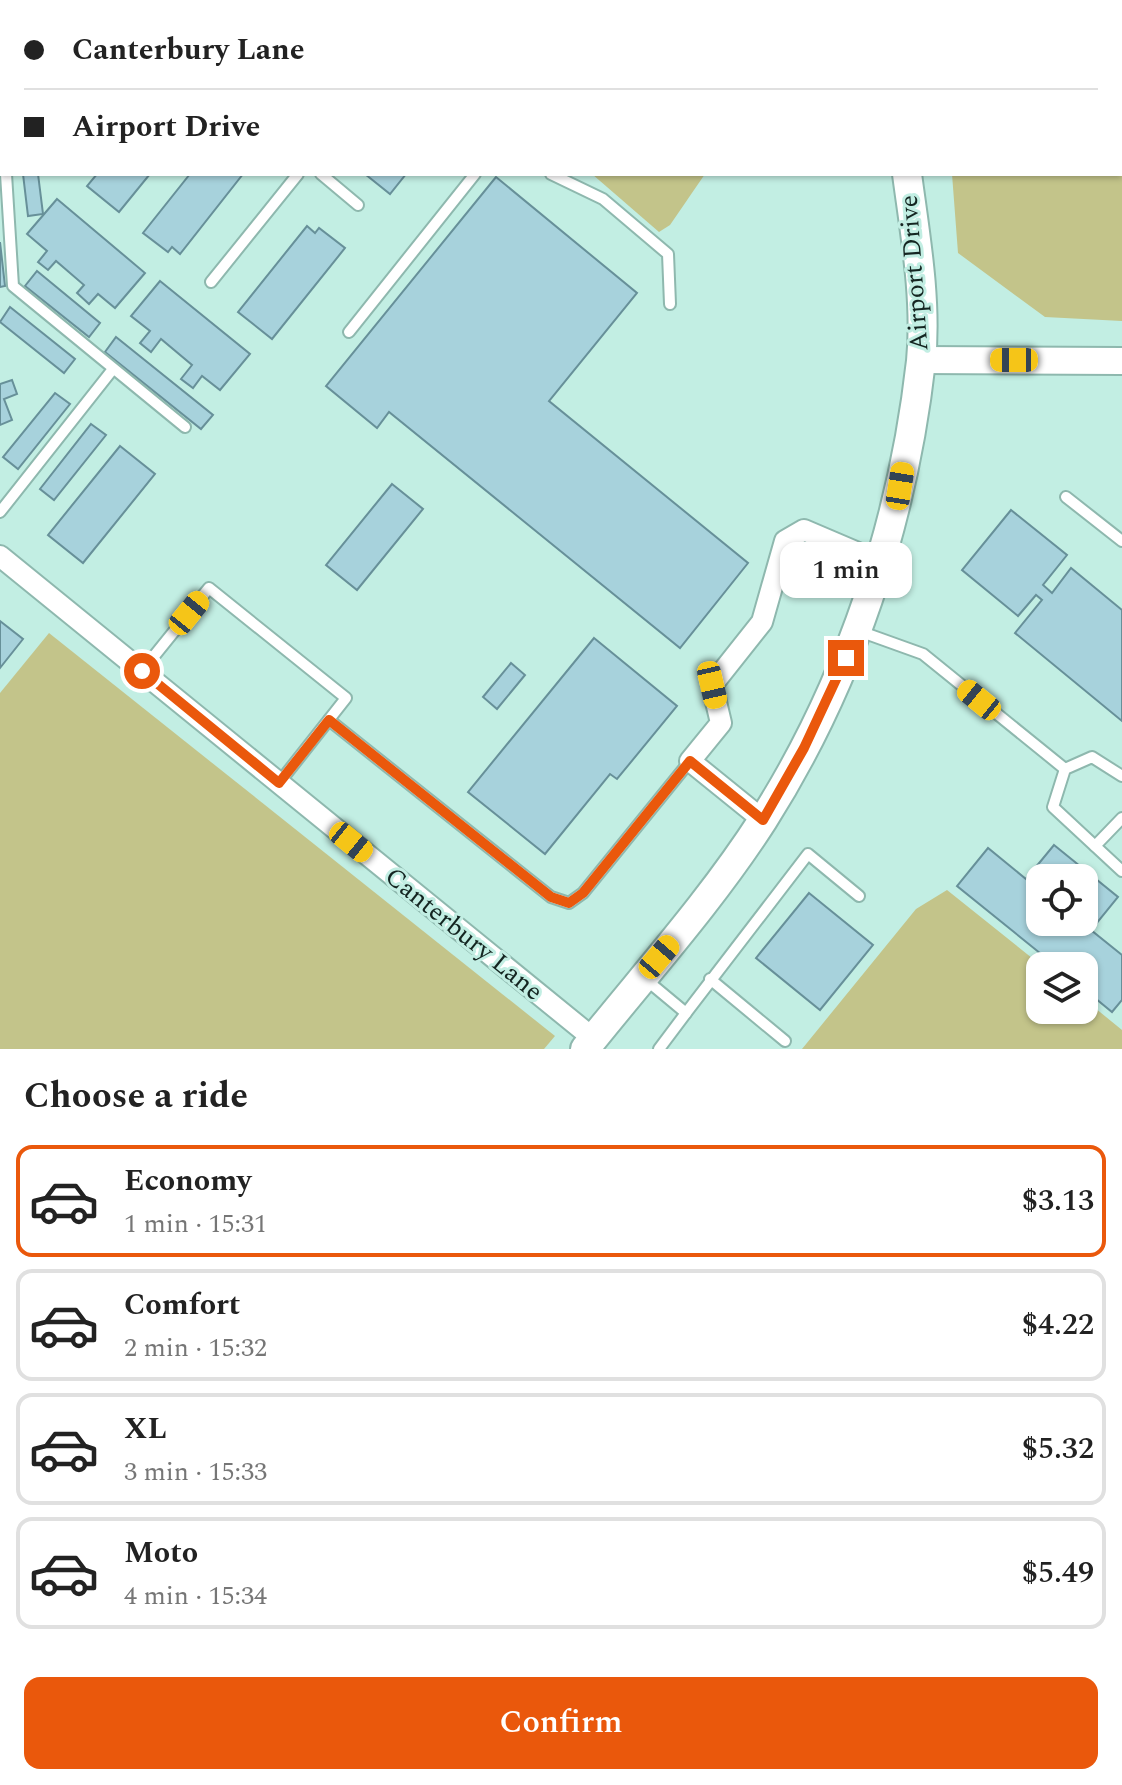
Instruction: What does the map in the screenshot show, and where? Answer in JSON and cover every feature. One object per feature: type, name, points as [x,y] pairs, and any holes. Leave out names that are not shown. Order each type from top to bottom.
[{"type":"main road","name":"Airport Drive","points":[[589,1044],[708,898],[763,820],[804,748],[857,630],[900,486],[921,360],[917,251],[907,176]]},
{"type":"street","points":[[921,360],[1122,361]]},
{"type":"street","points":[[763,820],[690,761],[721,723],[712,685],[762,622],[785,541],[804,530],[879,562]]},
{"type":"street","name":"Canterbury Lane","points":[[0,556],[279,783],[589,1044]]},
{"type":"lane","points":[[6,176],[13,286],[185,427]]},
{"type":"lane","points":[[211,282],[296,176]]},
{"type":"lane","points":[[323,176],[358,205]]},
{"type":"lane","points":[[349,332],[473,176]]},
{"type":"lane","points":[[555,176],[603,199],[668,254],[670,304]]},
{"type":"lane","points":[[0,512],[113,369]]},
{"type":"lane","points":[[1066,497],[1122,541]]},
{"type":"lane","points":[[142,671],[209,588],[346,698],[279,783]]},
{"type":"lane","points":[[857,630],[923,654],[1065,769]]},
{"type":"lane","points":[[329,720],[551,897],[569,903],[583,893],[690,761]]},
{"type":"lane","points":[[1122,776],[1092,757],[1065,769],[1053,807],[1122,871]]},
{"type":"lane","points":[[1095,846],[1122,818]]},
{"type":"lane","points":[[665,1047],[710,979],[808,854],[859,896]]},
{"type":"lane","points":[[643,977],[686,1013]]},
{"type":"lane","points":[[710,979],[785,1041]]},
{"type":"green space","points":[[594,176],[704,176],[670,225],[659,232]]},
{"type":"green space","points":[[952,176],[1122,176],[1122,321],[1045,317],[958,253]]},
{"type":"green space","points":[[49,633],[555,1036],[544,1049],[0,1049],[0,693]]},
{"type":"green space","points":[[947,890],[1026,953],[1026,1024],[1098,1024],[1098,1010],[1122,1030],[1122,1049],[802,1049],[916,909]]},
{"type":"building","points":[[23,176],[38,176],[43,214],[28,216]]},
{"type":"building","points":[[95,176],[148,176],[119,212],[87,186]]},
{"type":"building","points":[[188,176],[241,176],[180,254],[172,247],[168,252],[143,233]]},
{"type":"building","points":[[368,176],[404,176],[390,194]]},
{"type":"building","points":[[496,177],[637,293],[549,401],[748,563],[680,648],[389,412],[377,428],[326,386]]},
{"type":"building","points":[[57,199],[145,273],[115,308],[98,294],[89,304],[77,293],[84,285],[56,261],[48,270],[38,262],[47,251],[27,234]]},
{"type":"building","points":[[307,226],[315,233],[319,228],[345,248],[272,339],[238,312]]},
{"type":"building","points":[[0,242],[5,286],[0,287]]},
{"type":"building","points":[[37,271],[100,323],[89,337],[25,286]]},
{"type":"building","points":[[160,281],[250,354],[220,390],[202,376],[193,388],[181,379],[192,365],[161,339],[151,352],[140,343],[150,331],[131,316]]},
{"type":"building","points":[[10,307],[75,359],[64,373],[0,322]]},
{"type":"building","points":[[116,337],[213,415],[201,429],[105,352]]},
{"type":"building","points":[[12,380],[17,394],[4,399],[12,420],[0,425],[0,384]]},
{"type":"building","points":[[55,393],[70,404],[18,469],[3,457]]},
{"type":"building","points":[[91,424],[106,435],[54,500],[40,489]]},
{"type":"building","points":[[120,446],[155,474],[83,563],[48,535]]},
{"type":"building","points":[[392,484],[423,509],[357,590],[326,565]]},
{"type":"building","points":[[1011,510],[1067,555],[1043,585],[1052,593],[1071,568],[1122,610],[1122,721],[1015,633],[1042,600],[1036,595],[1018,616],[962,570]]},
{"type":"building","points":[[0,621],[23,639],[0,668]]},
{"type":"building","points":[[594,638],[677,706],[617,779],[610,774],[545,854],[468,792]]},
{"type":"building","points":[[511,663],[525,675],[497,709],[483,697]]},
{"type":"building","points":[[1054,845],[1077,864],[1038,864]]},
{"type":"building","points":[[988,848],[1026,879],[1026,936],[1098,936],[1122,955],[1122,1000],[1112,1012],[1098,1000],[1098,952],[1039,952],[957,886]]},
{"type":"building","points":[[1098,881],[1118,897],[1098,921]]},
{"type":"building","points":[[809,893],[873,945],[820,1010],[756,958]]},
{"type":"route","points":[[142,671],[279,783],[329,720],[551,897],[569,903],[583,893],[690,761],[763,820],[804,748],[846,658]]}]
